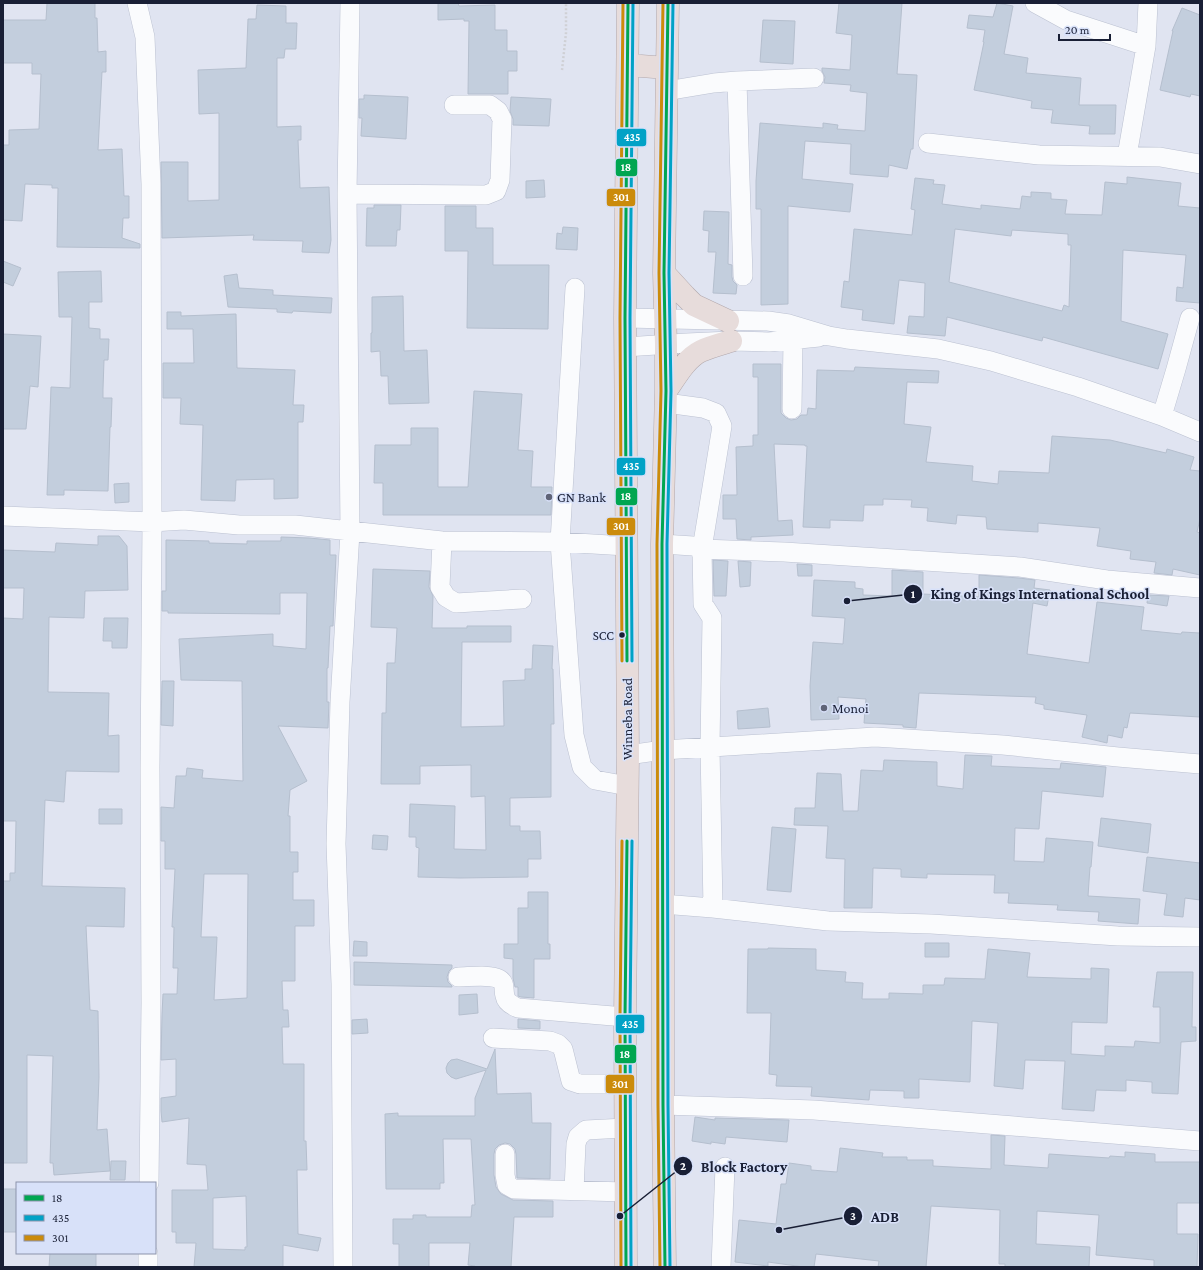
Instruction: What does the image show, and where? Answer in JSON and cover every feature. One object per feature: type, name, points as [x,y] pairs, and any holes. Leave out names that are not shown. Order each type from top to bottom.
[{"type":"highway","name":"Winneba Road","points":[[626,1267],[625,1017],[628,755],[625,318],[628,3]]},
{"type":"highway","points":[[665,1267],[662,904],[662,544],[666,397],[664,273],[668,3]]},
{"type":"highway","points":[[628,65],[667,68]]},
{"type":"highway","points":[[664,273],[694,305],[729,331],[692,358],[680,370],[666,397]]},
{"type":"street","points":[[137,3],[145,37],[151,184],[152,522],[149,1182]]},
{"type":"street","points":[[343,1267],[341,984],[336,844],[340,702],[350,532],[347,194],[350,3]]},
{"type":"street","points":[[1035,3],[1066,20],[1146,46]]},
{"type":"street","points":[[1126,156],[1146,46],[1148,3]]},
{"type":"street","points":[[666,92],[714,83],[814,78]]},
{"type":"street","points":[[737,81],[743,276]]},
{"type":"street","points":[[347,194],[486,194],[496,191],[500,180],[502,119],[498,111],[490,105],[454,105]]},
{"type":"street","points":[[928,143],[1039,155],[1160,157],[1200,164]]},
{"type":"street","points":[[575,288],[560,542],[574,735],[582,767],[595,780],[628,786]]},
{"type":"street","points":[[625,318],[665,318],[729,331],[769,342],[829,336]]},
{"type":"street","points":[[1162,416],[1190,318]]},
{"type":"street","points":[[625,347],[687,343],[760,320],[789,324],[829,336],[938,349],[991,361],[1049,378],[1162,416],[1200,432]]},
{"type":"street","points":[[792,409],[793,339]]},
{"type":"street","points":[[666,397],[716,413],[722,426],[702,549],[703,604],[712,618],[710,747],[713,908]]},
{"type":"street","points":[[3,516],[152,522],[184,520],[239,526],[295,525],[442,541],[560,542],[626,546]]},
{"type":"street","points":[[442,541],[440,587],[446,598],[456,603],[522,599]]},
{"type":"street","points":[[662,544],[693,546],[702,549],[784,552],[1020,567],[1107,580],[1200,588]]},
{"type":"street","points":[[628,755],[663,750],[875,737],[1003,745],[1200,764]]},
{"type":"street","points":[[662,904],[713,908],[828,921],[931,924],[1118,936],[1200,937]]},
{"type":"street","points":[[458,977],[490,976],[499,979],[504,985],[505,997],[510,1004],[518,1008],[625,1017]]},
{"type":"street","points":[[493,1038],[550,1041],[563,1048],[571,1081],[580,1084],[625,1084]]},
{"type":"street","points":[[663,1105],[814,1110],[1200,1141]]},
{"type":"street","points":[[574,1191],[576,1144],[578,1137],[586,1130],[625,1128]]},
{"type":"street","points":[[504,1154],[507,1185],[514,1189],[626,1192]]},
{"type":"street","points":[[721,1267],[725,1167]]},
{"type":"street","points":[[148,1254],[148,1267]]},
{"type":"path","points":[[562,70],[566,33],[566,3]]},
{"type":"building","points":[[47,3],[95,3],[98,52],[106,51],[106,72],[102,72],[98,150],[122,149],[124,196],[129,196],[129,218],[123,218],[122,238],[140,244],[140,248],[57,247],[58,188],[52,188],[52,185],[25,184],[22,221],[3,220],[3,145],[9,145],[9,130],[39,129],[41,74],[32,74],[32,63],[3,63],[3,20],[46,20]]},
{"type":"building","points":[[438,3],[458,3],[459,6],[495,5],[495,30],[507,30],[507,51],[517,51],[517,71],[508,71],[508,94],[468,94],[469,21],[464,21],[464,19],[438,20]]},
{"type":"building","points":[[839,3],[902,3],[897,74],[917,75],[913,149],[911,149],[907,169],[889,165],[888,177],[850,174],[851,144],[805,141],[802,179],[853,184],[850,212],[788,206],[788,304],[761,305],[761,209],[756,209],[756,181],[760,123],[823,128],[823,123],[838,125],[837,129],[865,131],[867,93],[850,91],[851,85],[824,83],[825,77],[822,68],[850,70],[852,35],[836,33]]},
{"type":"building","points":[[997,3],[1013,6],[1004,54],[1028,58],[1026,73],[1081,78],[1079,105],[1116,105],[1115,134],[1089,134],[1090,126],[1051,123],[1053,110],[1031,108],[1032,101],[974,90],[985,30],[967,28],[969,15],[993,17]]},
{"type":"building","points":[[257,5],[286,6],[286,23],[297,23],[296,49],[285,49],[284,58],[277,58],[277,127],[301,126],[301,140],[298,140],[300,188],[329,187],[331,240],[329,253],[302,252],[303,241],[253,240],[254,235],[162,238],[161,162],[188,162],[188,201],[219,200],[219,113],[199,114],[198,70],[246,68],[248,19],[256,19]]},
{"type":"building","points":[[1182,8],[1200,15],[1200,96],[1191,94],[1190,97],[1160,90],[1172,31]]},
{"type":"building","points":[[763,20],[795,21],[793,64],[760,62]]},
{"type":"building","points":[[364,95],[408,97],[406,139],[361,136],[362,118],[359,118],[359,99],[364,99]]},
{"type":"building","points":[[511,97],[551,99],[549,126],[513,125],[513,119],[510,111]]},
{"type":"building","points":[[1127,177],[1181,183],[1178,206],[1200,208],[1200,303],[1176,301],[1177,287],[1183,288],[1186,255],[1123,250],[1121,321],[1168,334],[1158,369],[1043,337],[1042,341],[947,317],[945,336],[907,333],[909,316],[924,317],[925,283],[899,280],[894,324],[862,320],[863,310],[841,307],[844,281],[849,282],[854,229],[912,235],[915,210],[911,209],[915,178],[934,180],[933,184],[945,185],[942,204],[981,209],[981,205],[1020,209],[1022,196],[1031,197],[1031,192],[1051,193],[1051,199],[1067,200],[1065,214],[1102,215],[1105,182],[1127,184]],"holes":[[[955,229],[1011,236],[1012,230],[1068,234],[1068,245],[1071,245],[1069,307],[1064,305],[1062,311],[949,282]]]},
{"type":"building","points":[[544,180],[545,197],[526,198],[526,181]]},
{"type":"building","points":[[374,205],[401,205],[400,230],[397,230],[396,246],[366,246],[367,208],[374,208]]},
{"type":"building","points":[[445,206],[476,206],[476,228],[493,228],[493,265],[549,265],[548,329],[467,328],[468,251],[445,251]]},
{"type":"building","points":[[704,211],[729,212],[728,264],[732,265],[733,281],[737,285],[736,294],[713,293],[716,252],[708,252],[709,231],[703,230]]},
{"type":"building","points":[[563,227],[578,228],[577,250],[556,249],[557,233],[562,234]]},
{"type":"building","points":[[3,261],[21,268],[13,286],[3,282]]},
{"type":"building","points":[[101,271],[102,302],[89,302],[89,328],[100,329],[100,339],[109,339],[108,360],[104,360],[103,389],[103,398],[112,398],[108,491],[64,490],[64,495],[47,495],[51,387],[70,388],[72,317],[59,317],[58,272]]},
{"type":"building","points":[[237,274],[239,288],[273,290],[273,295],[332,298],[331,313],[293,311],[292,313],[277,312],[277,309],[228,307],[224,276]]},
{"type":"building","points":[[403,296],[404,351],[427,350],[429,403],[389,404],[388,376],[381,376],[380,351],[371,352],[372,297]]},
{"type":"building","points":[[167,312],[181,312],[181,316],[236,314],[237,368],[295,370],[293,405],[304,405],[303,422],[298,422],[298,498],[274,499],[274,479],[236,480],[235,501],[201,500],[203,425],[180,424],[181,398],[163,398],[163,363],[194,363],[193,329],[167,329]]},
{"type":"building","points":[[3,334],[41,336],[38,387],[30,386],[26,429],[3,429]]},
{"type":"building","points":[[753,364],[781,364],[781,413],[786,418],[791,420],[797,419],[801,415],[807,415],[808,408],[816,409],[817,370],[854,371],[855,367],[939,371],[938,383],[907,382],[904,424],[931,427],[926,462],[973,466],[972,481],[998,484],[999,471],[1049,473],[1052,436],[1110,440],[1166,453],[1167,449],[1194,457],[1190,470],[1200,471],[1200,519],[1197,532],[1200,533],[1200,575],[1173,569],[1172,575],[1154,573],[1156,562],[1130,559],[1131,551],[1097,546],[1100,528],[1038,523],[1038,532],[987,529],[986,517],[957,515],[956,524],[927,521],[928,508],[911,507],[912,500],[883,499],[883,505],[864,505],[863,521],[830,520],[830,528],[803,527],[807,446],[805,445],[774,444],[778,521],[792,520],[793,535],[751,537],[751,540],[737,539],[736,519],[723,519],[723,495],[737,495],[736,447],[753,446],[753,435],[758,435],[758,377],[753,377]]},
{"type":"building","points":[[474,391],[522,394],[518,450],[533,451],[531,487],[552,487],[551,515],[383,515],[383,483],[374,483],[375,445],[411,445],[411,428],[438,428],[438,487],[468,487]]},
{"type":"building","points":[[129,483],[129,502],[115,503],[114,484]]},
{"type":"building","points":[[98,536],[119,536],[127,546],[128,590],[85,591],[84,618],[49,617],[48,692],[109,693],[108,736],[119,735],[119,772],[66,771],[64,802],[45,800],[42,886],[125,888],[124,927],[86,926],[90,1010],[98,1011],[99,1077],[97,1130],[107,1129],[110,1171],[54,1175],[53,1163],[50,1163],[53,1056],[27,1055],[27,1163],[3,1163],[3,881],[10,881],[10,873],[15,873],[16,821],[3,821],[3,618],[23,619],[24,588],[3,588],[3,550],[55,552],[56,543],[98,545]]},
{"type":"building","points":[[281,537],[330,540],[330,555],[336,555],[333,626],[330,626],[327,668],[327,702],[329,702],[328,728],[278,726],[307,781],[290,790],[288,816],[290,816],[290,852],[298,852],[298,872],[293,872],[293,900],[314,900],[314,926],[295,926],[295,981],[282,981],[283,1010],[288,1010],[289,1027],[282,1027],[283,1064],[304,1064],[304,1141],[306,1141],[307,1170],[297,1170],[298,1234],[321,1238],[318,1251],[283,1245],[283,1267],[194,1267],[196,1243],[176,1243],[176,1232],[172,1232],[172,1190],[208,1190],[206,1165],[187,1164],[189,1118],[162,1122],[161,1111],[161,1098],[176,1096],[176,1059],[161,1060],[163,994],[177,994],[178,968],[173,968],[174,927],[172,927],[175,869],[165,869],[165,841],[161,841],[161,807],[174,808],[176,776],[186,776],[187,768],[203,770],[202,778],[243,781],[242,681],[181,680],[179,639],[273,634],[273,646],[306,649],[307,593],[280,593],[280,614],[168,613],[168,611],[162,611],[162,591],[166,591],[166,540],[247,544],[247,541],[281,541]],"holes":[[[204,874],[248,874],[247,998],[214,1000],[217,937],[201,937]],[[246,1196],[247,1247],[245,1247],[245,1250],[213,1249],[213,1198]]]},
{"type":"building","points":[[713,560],[728,561],[726,596],[714,596]]},
{"type":"building","points":[[738,561],[751,562],[750,586],[740,587]]},
{"type":"building","points":[[797,564],[812,565],[812,576],[798,576]]},
{"type":"building","points":[[373,569],[430,571],[429,587],[433,596],[432,628],[511,626],[511,642],[462,642],[461,727],[504,726],[503,681],[525,680],[525,669],[532,669],[533,645],[553,646],[552,669],[554,724],[551,724],[551,797],[510,798],[510,826],[520,826],[520,831],[540,831],[541,859],[528,859],[528,877],[418,877],[419,848],[416,847],[416,837],[409,837],[410,804],[455,806],[454,849],[486,850],[485,796],[471,797],[471,765],[420,766],[420,784],[381,784],[382,713],[386,713],[387,663],[395,663],[397,628],[371,627]]},
{"type":"building","points":[[892,570],[923,572],[923,594],[979,597],[979,575],[1035,580],[1034,588],[1050,590],[1047,606],[1033,603],[1027,654],[1089,663],[1097,602],[1144,607],[1141,630],[1181,634],[1182,632],[1200,633],[1200,717],[1130,713],[1127,728],[1124,727],[1122,738],[1108,735],[1107,743],[1082,737],[1087,715],[1044,709],[1044,705],[1035,703],[1036,697],[919,693],[916,728],[903,727],[903,725],[864,723],[866,699],[838,697],[839,719],[811,720],[810,686],[813,642],[843,644],[845,618],[812,616],[814,580],[855,582],[855,588],[863,589],[863,595],[892,596]]},
{"type":"building","points":[[1148,595],[1169,596],[1167,606],[1147,603]]},
{"type":"building","points":[[104,618],[128,618],[127,648],[112,648],[112,641],[103,641]]},
{"type":"building","points":[[162,681],[174,681],[173,726],[161,725]]},
{"type":"building","points":[[768,708],[770,727],[738,729],[737,711]]},
{"type":"building","points":[[965,755],[992,756],[991,766],[1060,769],[1061,763],[1106,767],[1103,797],[1042,791],[1039,829],[1015,828],[1014,861],[1044,862],[1046,838],[1093,842],[1088,896],[1140,899],[1138,924],[1098,921],[1099,912],[1057,910],[1058,905],[1008,903],[1009,893],[994,893],[995,875],[927,874],[927,878],[901,877],[901,869],[873,868],[872,908],[844,908],[845,859],[826,858],[828,826],[794,825],[795,808],[815,808],[817,773],[841,774],[843,811],[858,811],[861,770],[883,771],[884,760],[937,762],[937,786],[963,789]]},
{"type":"building","points":[[99,809],[122,809],[122,824],[99,824]]},
{"type":"building","points":[[1101,818],[1151,824],[1148,853],[1098,846]]},
{"type":"building","points":[[772,827],[796,829],[791,892],[767,890]]},
{"type":"building","points":[[373,835],[388,836],[387,850],[372,849]]},
{"type":"building","points":[[1147,857],[1200,863],[1200,900],[1185,898],[1183,917],[1164,915],[1167,894],[1143,891]]},
{"type":"building","points":[[528,892],[548,892],[548,944],[550,944],[550,959],[534,959],[534,998],[518,996],[518,987],[515,987],[513,978],[513,959],[504,958],[504,944],[518,944],[518,908],[528,908]]},
{"type":"building","points":[[354,941],[367,942],[367,956],[353,956]]},
{"type":"building","points":[[925,943],[949,943],[949,957],[925,957]]},
{"type":"building","points":[[748,949],[816,949],[816,970],[846,972],[845,982],[863,983],[862,999],[889,999],[889,993],[923,994],[923,985],[944,985],[945,978],[985,979],[988,949],[1030,953],[1027,977],[1091,979],[1091,968],[1109,969],[1107,1023],[1072,1022],[1071,1054],[1105,1056],[1105,1046],[1134,1047],[1135,1041],[1160,1043],[1160,1007],[1153,1007],[1157,972],[1193,972],[1192,1027],[1196,1027],[1196,1041],[1181,1042],[1178,1094],[1152,1093],[1152,1082],[1126,1080],[1126,1091],[1096,1090],[1094,1111],[1062,1109],[1065,1061],[1025,1060],[1023,1089],[994,1086],[998,1023],[972,1021],[970,1082],[919,1079],[919,1098],[904,1098],[904,1091],[870,1090],[869,1100],[811,1096],[812,1087],[776,1086],[777,1075],[769,1074],[771,1013],[747,1013]]},
{"type":"building","points":[[354,962],[452,965],[447,977],[448,982],[452,987],[354,985]]},
{"type":"building","points":[[477,994],[478,1013],[459,1015],[459,995]]},
{"type":"building","points":[[367,1019],[368,1033],[352,1034],[352,1020]]},
{"type":"building","points":[[518,1019],[540,1021],[540,1029],[518,1028]]},
{"type":"building","points":[[495,1049],[497,1094],[531,1093],[532,1123],[551,1123],[550,1179],[517,1178],[515,1149],[510,1144],[505,1143],[499,1145],[495,1149],[494,1175],[496,1187],[501,1194],[513,1200],[553,1201],[553,1217],[514,1217],[511,1267],[475,1267],[468,1265],[470,1243],[429,1243],[429,1267],[399,1267],[399,1244],[393,1244],[393,1219],[413,1219],[413,1215],[426,1215],[426,1217],[471,1217],[472,1205],[475,1205],[471,1139],[443,1139],[444,1183],[440,1183],[440,1189],[386,1189],[385,1114],[398,1113],[398,1116],[475,1116],[475,1098],[486,1070],[456,1079],[447,1073],[446,1068],[451,1060],[457,1059],[487,1069]]},
{"type":"building","points":[[695,1117],[715,1120],[715,1118],[789,1120],[787,1142],[726,1137],[725,1144],[711,1142],[711,1144],[692,1141]]},
{"type":"building","points":[[991,1135],[1005,1136],[1004,1165],[1048,1168],[1049,1154],[1109,1158],[1110,1156],[1125,1157],[1125,1152],[1155,1154],[1155,1162],[1200,1162],[1200,1203],[1177,1203],[1177,1234],[1198,1234],[1197,1267],[1154,1267],[1154,1260],[1096,1255],[1099,1215],[1037,1211],[1036,1244],[1090,1247],[1089,1267],[1005,1267],[1005,1264],[999,1264],[1000,1210],[931,1206],[926,1267],[878,1267],[879,1261],[816,1254],[814,1267],[768,1262],[768,1266],[735,1262],[739,1220],[776,1224],[781,1184],[786,1184],[789,1163],[811,1166],[811,1170],[837,1172],[840,1148],[883,1153],[882,1157],[907,1157],[907,1160],[933,1160],[933,1166],[991,1169]]},
{"type":"building","points":[[111,1161],[126,1161],[125,1180],[110,1180]]},
{"type":"building","points":[[3,1189],[16,1189],[16,1232],[3,1232]]},
{"type":"building","points":[[50,1254],[96,1254],[96,1267],[49,1267]]},
{"type":"transit line","name":"301","points":[[622,661],[620,318],[623,3]]},
{"type":"transit line","name":"18","points":[[627,661],[625,318],[628,3]]},
{"type":"transit line","name":"435","points":[[632,661],[630,318],[633,3]]},
{"type":"transit line","name":"301","points":[[660,1267],[658,1105],[657,544],[661,391],[659,273],[663,3]]},
{"type":"transit line","name":"18","points":[[665,1267],[663,1105],[662,544],[666,391],[664,273],[668,3]]},
{"type":"transit line","name":"435","points":[[670,1267],[668,1105],[667,544],[671,391],[669,273],[673,3]]},
{"type":"transit line","name":"301","points":[[621,1267],[620,1017],[622,841]]},
{"type":"transit line","name":"18","points":[[626,1267],[625,1017],[627,841]]},
{"type":"transit line","name":"435","points":[[631,1267],[630,1017],[632,841]]},
{"type":"place","name":"GN Bank","points":[[549,497]]},
{"type":"place","name":"King of Kings International School","points":[[847,601]]},
{"type":"place","name":"SCC","points":[[622,635]]},
{"type":"place","name":"Monoi","points":[[824,708]]},
{"type":"place","name":"Block Factory","points":[[620,1216]]},
{"type":"place","name":"ADB","points":[[779,1230]]}]
